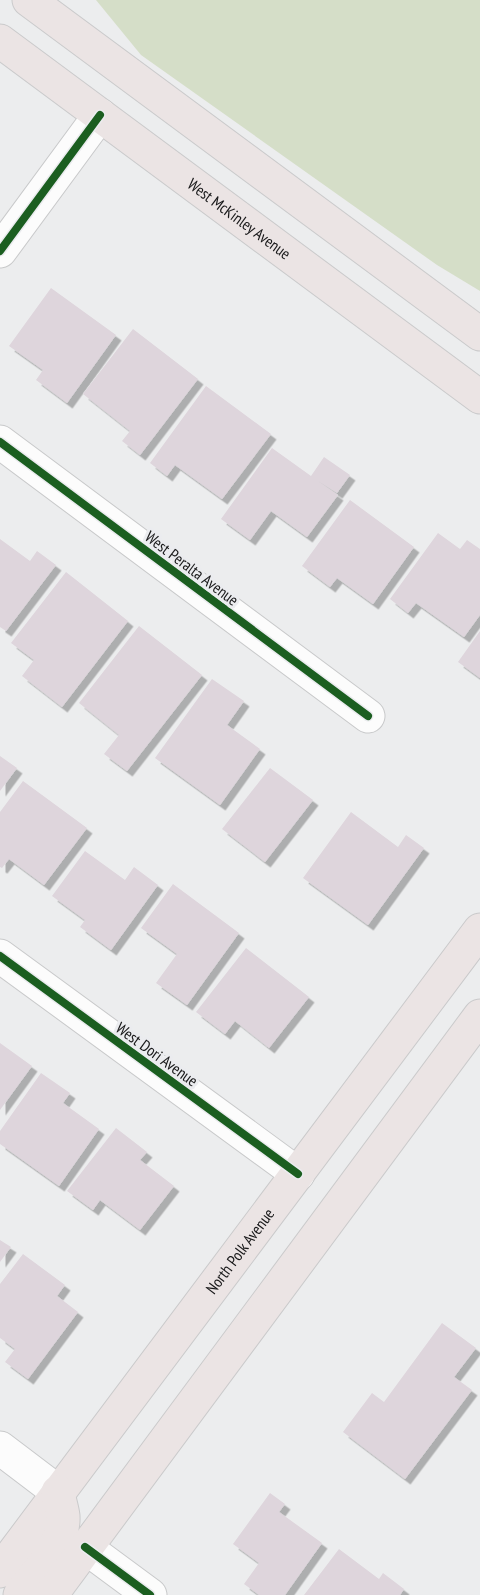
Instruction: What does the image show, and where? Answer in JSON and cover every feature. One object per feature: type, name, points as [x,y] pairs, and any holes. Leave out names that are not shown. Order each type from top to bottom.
[{"type":"main road","points":[[29,0],[480,334]]},
{"type":"main road","name":"West McKinley Avenue","points":[[0,41],[480,397]]},
{"type":"main road","name":"North Polk Avenue","points":[[0,1571],[480,930]]},
{"type":"main road","points":[[51,1595],[480,1016]]},
{"type":"main road","points":[[20,1595],[58,1543],[63,1515],[58,1492]]},
{"type":"street","points":[[0,251],[100,116]]},
{"type":"street","name":"West Peralta Avenue","points":[[0,442],[368,716]]},
{"type":"street","name":"West Dori Avenue","points":[[0,956],[298,1174]]},
{"type":"street","points":[[0,1448],[58,1492]]},
{"type":"street","points":[[85,1547],[150,1595]]},
{"type":"green space","points":[[96,0],[480,0],[480,291],[437,265],[141,55]]},
{"type":"building","points":[[51,288],[116,335],[67,403],[36,380],[43,370],[9,346]]},
{"type":"building","points":[[133,329],[198,379],[140,455],[122,441],[130,431],[83,394]]},
{"type":"building","points":[[206,386],[271,434],[222,499],[175,465],[167,476],[150,463]]},
{"type":"building","points":[[272,448],[311,476],[324,457],[350,475],[337,493],[318,481],[338,495],[307,537],[271,511],[250,540],[221,519]]},
{"type":"building","points":[[350,500],[414,547],[373,604],[337,578],[330,587],[302,566]]},
{"type":"building","points":[[438,533],[460,549],[467,540],[480,549],[480,615],[464,637],[416,603],[408,613],[390,599]]},
{"type":"building","points":[[0,539],[30,561],[37,551],[56,565],[6,631],[0,627]]},
{"type":"building","points":[[66,572],[128,621],[62,707],[22,676],[34,660],[11,643]]},
{"type":"building","points":[[139,626],[202,675],[127,771],[104,754],[119,735],[79,703]]},
{"type":"building","points":[[480,631],[480,678],[458,662]]},
{"type":"building","points":[[212,679],[244,701],[227,725],[260,749],[220,805],[155,758]]},
{"type":"building","points":[[0,756],[17,768],[0,791]]},
{"type":"building","points":[[270,768],[313,800],[265,862],[222,829]]},
{"type":"building","points":[[23,781],[87,828],[44,885],[9,859],[2,868],[0,867],[0,812]]},
{"type":"building","points":[[351,812],[398,847],[406,835],[424,848],[368,925],[303,878]]},
{"type":"building","points":[[85,851],[125,880],[134,867],[158,885],[111,950],[80,927],[85,920],[52,896]]},
{"type":"building","points":[[173,884],[239,933],[187,1005],[156,983],[177,954],[141,928]]},
{"type":"building","points":[[246,948],[309,997],[269,1048],[235,1021],[225,1034],[196,1012]]},
{"type":"building","points":[[0,1043],[32,1066],[0,1110]]},
{"type":"building","points":[[41,1073],[70,1093],[63,1103],[99,1129],[59,1186],[0,1144],[0,1131]]},
{"type":"building","points":[[116,1128],[147,1152],[140,1160],[174,1186],[140,1230],[100,1200],[93,1210],[67,1191]]},
{"type":"building","points":[[0,1240],[11,1247],[0,1262]]},
{"type":"building","points":[[23,1254],[65,1285],[57,1296],[78,1312],[28,1379],[5,1362],[15,1349],[0,1338],[0,1284]]},
{"type":"building","points":[[442,1323],[476,1348],[454,1377],[472,1390],[405,1479],[343,1432],[372,1393],[384,1402]]},
{"type":"building","points":[[270,1493],[285,1504],[279,1512],[322,1543],[285,1595],[259,1595],[244,1584],[259,1563],[233,1544]]},
{"type":"building","points":[[339,1549],[379,1579],[383,1573],[404,1589],[400,1595],[304,1595]]},
{"type":"cycle path","points":[[0,251],[100,115]]},
{"type":"cycle path","points":[[0,442],[368,716]]},
{"type":"cycle path","points":[[0,956],[298,1174]]},
{"type":"cycle path","points":[[85,1547],[150,1595]]}]
